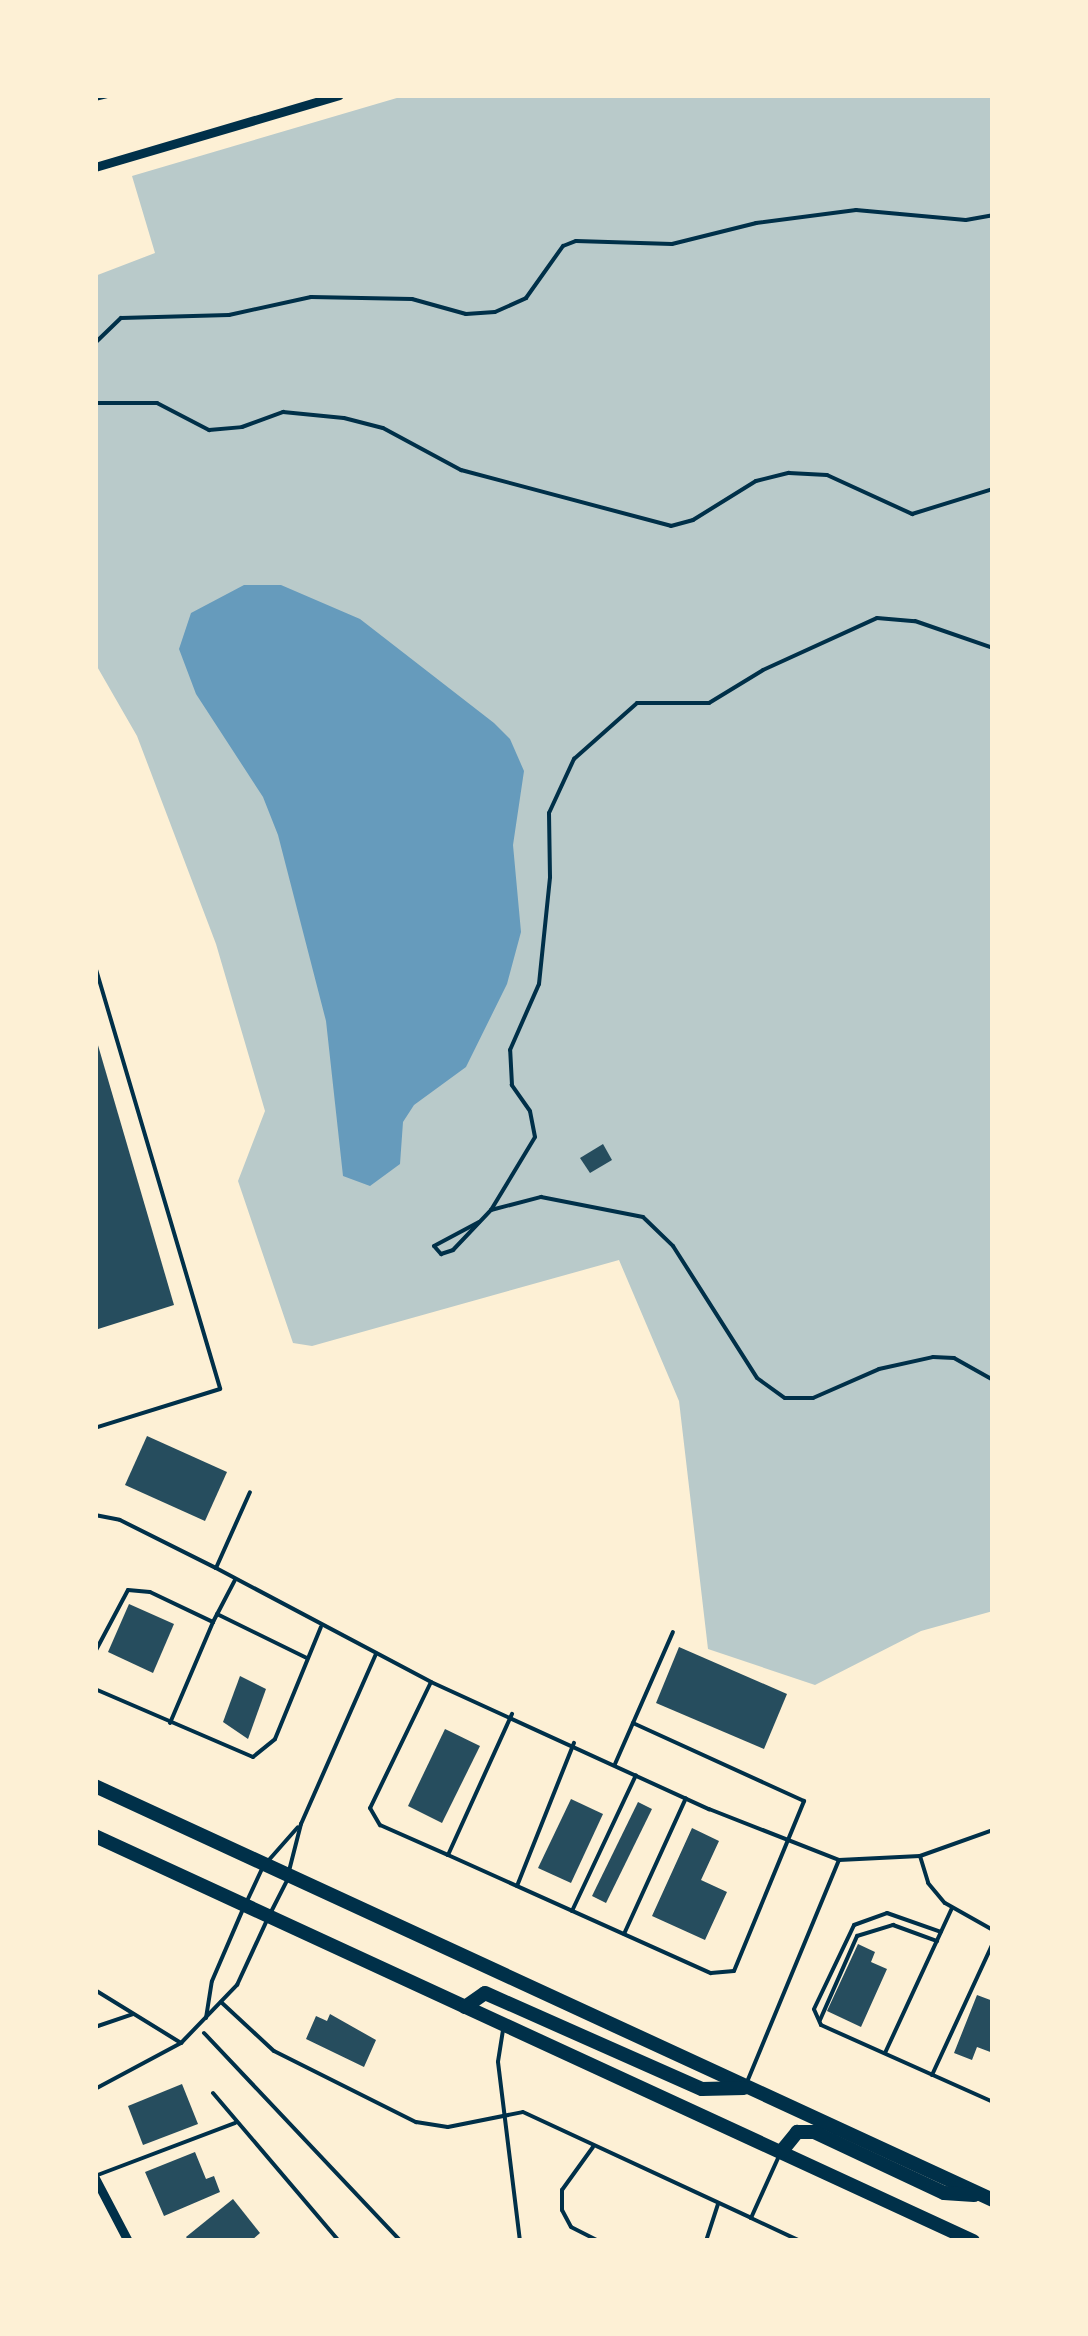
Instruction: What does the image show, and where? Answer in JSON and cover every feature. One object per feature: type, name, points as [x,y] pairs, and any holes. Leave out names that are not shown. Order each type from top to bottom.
[{"type":"main road","points":[[95,1786],[262,1868],[989,2198]]},
{"type":"main road","points":[[95,1836],[973,2241]]},
{"type":"main road","points":[[465,2007],[485,1993],[702,2089],[744,2088]]},
{"type":"main road","points":[[781,2152],[797,2132],[814,2132],[944,2193],[989,2198]]},
{"type":"street","points":[[95,167],[339,95]]},
{"type":"street","points":[[95,2178],[128,2241]]},
{"type":"lane","points":[[95,100],[112,95]]},
{"type":"lane","points":[[95,966],[220,1389],[95,1428]]},
{"type":"lane","points":[[216,1568],[250,1492]]},
{"type":"lane","points":[[95,1515],[120,1520],[431,1682],[512,1714],[686,1798],[839,1860],[920,1856],[993,1830]]},
{"type":"lane","points":[[170,1722],[235,1580]]},
{"type":"lane","points":[[95,1652],[128,1590],[138,1588],[213,1622]]},
{"type":"lane","points":[[217,1614],[309,1659]]},
{"type":"lane","points":[[95,1688],[241,1753],[262,1754],[321,1627]]},
{"type":"lane","points":[[616,1764],[674,1632]]},
{"type":"lane","points":[[95,2090],[181,2043],[237,1986],[287,1879],[301,1824],[376,1654]]},
{"type":"lane","points":[[431,1682],[370,1808],[380,1825],[717,1976],[734,1971],[792,1841],[804,1801],[634,1723]]},
{"type":"lane","points":[[448,1856],[512,1714]]},
{"type":"lane","points":[[517,1886],[574,1743]]},
{"type":"lane","points":[[572,1911],[637,1774]]},
{"type":"lane","points":[[624,1934],[686,1798]]},
{"type":"lane","points":[[206,2018],[212,1981],[262,1868],[301,1824]]},
{"type":"lane","points":[[920,1856],[928,1883],[952,1908],[993,1930]]},
{"type":"lane","points":[[744,2088],[839,1860]]},
{"type":"lane","points":[[885,2054],[952,1908]]},
{"type":"lane","points":[[941,1932],[888,1913],[854,1925],[814,2009],[822,2024],[993,2102]]},
{"type":"lane","points":[[822,2024],[857,1936],[893,1925],[936,1942]]},
{"type":"lane","points":[[932,2075],[993,1943]]},
{"type":"lane","points":[[95,1990],[181,2043]]},
{"type":"lane","points":[[221,2002],[274,2051],[416,2122],[448,2127],[523,2112],[800,2241]]},
{"type":"lane","points":[[95,2027],[133,2014]]},
{"type":"lane","points":[[504,2026],[498,2062],[520,2241]]},
{"type":"lane","points":[[213,2093],[339,2241]]},
{"type":"lane","points":[[95,2178],[236,2122]]},
{"type":"lane","points":[[593,2147],[562,2190],[562,2210],[571,2227],[599,2241]]},
{"type":"lane","points":[[751,2218],[781,2152]]},
{"type":"lane","points":[[706,2241],[718,2204]]},
{"type":"path","points":[[95,343],[120,318],[229,315],[312,296],[412,299],[466,314],[495,312],[526,298],[563,246],[576,240],[672,244],[756,223],[856,210],[966,220],[993,215]]},
{"type":"path","points":[[95,403],[158,404],[209,430],[242,427],[282,412],[344,418],[383,428],[462,470],[671,526],[694,520],[756,481],[789,473],[827,475],[912,514],[993,489]]},
{"type":"path","points":[[479,1222],[434,1246],[441,1254],[453,1250],[492,1210],[535,1137],[530,1111],[512,1085],[510,1050],[538,984],[550,878],[548,813],[574,759],[637,703],[709,703],[763,670],[877,618],[915,621],[993,648]]},
{"type":"path","points":[[492,1210],[567,1197],[643,1218],[673,1246],[757,1378],[786,1398],[813,1398],[879,1369],[933,1356],[954,1358],[993,1380]]},
{"type":"path","points":[[196,2027],[228,2052],[401,2241]]},
{"type":"shaded area","points":[[407,95],[993,95],[993,1611],[921,1631],[815,1685],[708,1649],[679,1401],[619,1260],[312,1346],[293,1343],[238,1181],[265,1111],[216,944],[137,736],[95,663],[95,276],[155,253],[132,176]]},
{"type":"water","points":[[244,585],[281,585],[360,619],[494,723],[510,739],[524,771],[513,845],[521,932],[507,984],[466,1067],[414,1105],[403,1122],[400,1164],[370,1186],[343,1176],[326,1021],[278,835],[263,797],[196,694],[179,649],[191,613]]},
{"type":"building","points":[[95,1035],[174,1305],[95,1330]]},
{"type":"building","points":[[603,1144],[612,1160],[590,1173],[580,1158]]},
{"type":"building","points":[[147,1436],[227,1472],[205,1521],[125,1485]]},
{"type":"building","points":[[129,1604],[174,1624],[153,1673],[108,1652]]},
{"type":"building","points":[[679,1647],[787,1694],[764,1749],[656,1703]]},
{"type":"building","points":[[240,1676],[266,1689],[248,1739],[223,1722]]},
{"type":"building","points":[[445,1729],[480,1746],[442,1823],[408,1806]]},
{"type":"building","points":[[571,1799],[603,1814],[571,1883],[538,1868]]},
{"type":"building","points":[[638,1802],[652,1809],[606,1903],[592,1896]]},
{"type":"building","points":[[692,1828],[719,1841],[701,1880],[727,1892],[705,1940],[652,1916]]},
{"type":"building","points":[[858,1944],[875,1952],[871,1962],[887,1969],[861,2027],[827,2011]]},
{"type":"building","points":[[977,1995],[993,2001],[993,2053],[977,2047],[972,2060],[954,2053]]},
{"type":"building","points":[[330,2014],[376,2040],[364,2067],[306,2039],[316,2016],[327,2021]]},
{"type":"building","points":[[182,2084],[198,2124],[143,2145],[128,2106]]},
{"type":"building","points":[[195,2152],[206,2179],[214,2176],[220,2192],[164,2216],[145,2172]]},
{"type":"building","points":[[233,2199],[260,2233],[251,2241],[189,2241],[186,2237]]}]
